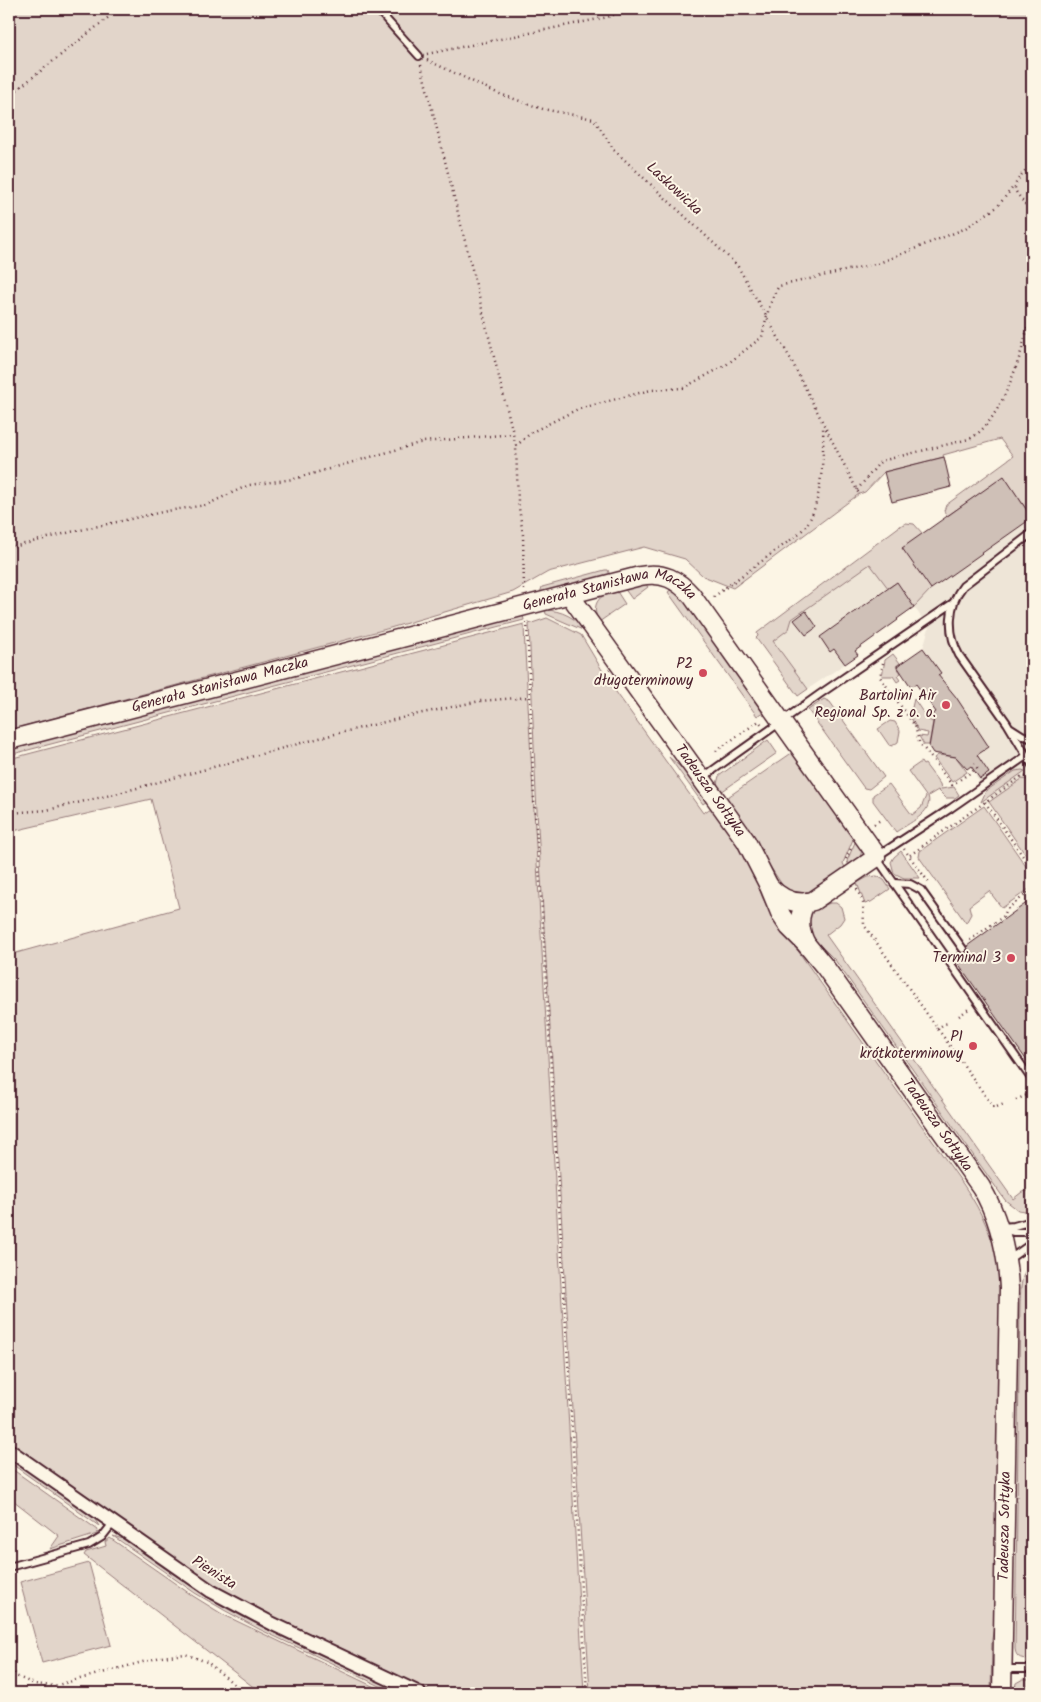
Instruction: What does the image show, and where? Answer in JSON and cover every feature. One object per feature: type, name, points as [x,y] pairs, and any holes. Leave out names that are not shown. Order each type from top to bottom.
[{"type":"street","name":"Generała Stanisława Maczka","points":[[9,740],[569,594],[649,574],[658,574],[674,580],[692,596],[873,848],[876,857]]},
{"type":"street","name":"Tadeusza Sołtyka","points":[[569,594],[746,841],[789,928],[806,944],[825,967],[981,1187],[994,1213],[1011,1258],[1002,1693]]},
{"type":"street","points":[[769,886],[781,897],[795,902],[807,902],[818,899],[876,857]]},
{"type":"street","points":[[806,944],[802,937],[800,925],[802,911],[807,902]]},
{"type":"street","name":"Pienista","points":[[9,1450],[199,1583],[232,1603],[419,1693]]},
{"type":"lane","points":[[376,9],[419,56]]},
{"type":"lane","points":[[1032,532],[957,593],[953,603],[951,629],[954,646],[1007,723],[1032,765]]},
{"type":"lane","points":[[701,779],[781,721],[953,603]]},
{"type":"lane","points":[[1007,723],[1017,732],[1032,739]]},
{"type":"lane","points":[[876,857],[1026,756]]},
{"type":"lane","name":"Generała Stanisława Maczka","points":[[876,857],[1032,1080]]},
{"type":"lane","points":[[894,883],[910,884],[921,890],[963,949]]},
{"type":"lane","points":[[999,1228],[1032,1221]]},
{"type":"lane","points":[[999,1228],[1013,1232],[1032,1232]]},
{"type":"lane","points":[[1011,1258],[1032,1243]]},
{"type":"lane","points":[[1011,1258],[1032,1250]]},
{"type":"lane","points":[[9,1567],[96,1542],[113,1523]]},
{"type":"lane","points":[[1003,1668],[1032,1669]]},
{"type":"path","points":[[9,96],[119,9]]},
{"type":"path","points":[[587,1693],[542,909],[534,800],[526,606],[523,588],[523,535],[518,501],[516,446],[419,56],[608,17],[628,9]]},
{"type":"path","name":"Laskowicka","points":[[419,56],[497,93],[543,109],[594,119],[614,150],[737,265],[790,358],[859,494]]},
{"type":"path","points":[[516,446],[532,432],[578,409],[651,390],[683,388],[726,365],[762,337],[766,317],[774,293],[779,286],[879,263],[964,229],[997,207],[1014,186],[1017,179],[1032,163]]},
{"type":"path","points":[[1014,186],[1032,217]]},
{"type":"path","points":[[857,490],[880,462],[970,439],[986,427],[1007,389],[1031,314],[1032,303]]},
{"type":"path","points":[[714,598],[786,544],[808,523],[814,508],[824,454],[823,424]]},
{"type":"path","points":[[9,548],[167,511],[206,505],[249,485],[294,479],[423,442],[513,434]]},
{"type":"path","points":[[884,659],[880,677],[915,726],[919,742],[952,785],[977,768],[974,764]]},
{"type":"path","points":[[9,812],[47,810],[115,794],[327,736],[418,714],[480,701],[530,697]]},
{"type":"path","points":[[716,751],[759,721],[763,727]]},
{"type":"path","points":[[910,855],[1022,776],[1028,777],[1032,783]]},
{"type":"path","points":[[985,802],[1032,870]]},
{"type":"path","points":[[873,825],[882,819]]},
{"type":"path","points":[[844,862],[852,846]]},
{"type":"path","points":[[856,884],[863,903],[864,925],[994,1108],[1004,1104]]},
{"type":"path","points":[[970,940],[997,923],[1004,916],[1006,909],[1032,890]]},
{"type":"path","points":[[959,1016],[973,1006]]},
{"type":"path","points":[[937,1029],[949,1023]]},
{"type":"path","points":[[1016,1100],[1031,1093]]},
{"type":"path","points":[[9,1654],[10,1664],[16,1676],[34,1684],[54,1686],[161,1657],[184,1654],[206,1662],[245,1693]]},
{"type":"shaded area","points":[[9,9],[1032,9],[1032,517],[1004,477],[947,516],[944,511],[946,505],[1013,456],[1000,439],[943,455],[944,457],[884,472],[865,492],[859,494],[733,588],[703,576],[685,559],[644,547],[548,572],[513,592],[390,628],[9,730]]},
{"type":"shaded area","points":[[1032,442],[1032,857],[975,776],[986,768],[981,760],[967,769],[956,757],[933,753],[929,747],[934,718],[932,714],[936,711],[916,684],[911,687],[897,666],[923,648],[929,628],[914,607],[855,651],[858,655],[808,689],[772,641],[789,629],[791,619],[915,531],[923,533],[949,515]]},
{"type":"shaded area","points":[[906,523],[914,524],[923,534],[931,589],[914,607],[896,583],[888,588],[870,564],[792,619],[789,629],[773,641],[808,689],[798,696],[756,638],[758,636],[757,633]]},
{"type":"shaded area","points":[[608,570],[610,575],[540,593],[542,587]]},
{"type":"shaded area","points":[[645,583],[648,587],[632,599],[624,588]]},
{"type":"shaded area","points":[[673,588],[681,595],[764,711],[757,716],[668,592]]},
{"type":"shaded area","points":[[616,590],[625,604],[599,622],[595,610],[598,601]]},
{"type":"shaded area","points":[[545,610],[557,611],[568,616],[578,622],[585,631],[546,614]]},
{"type":"shaded area","points":[[523,615],[524,620],[9,755],[9,749]]},
{"type":"shaded area","points":[[547,618],[581,635],[611,685],[703,813],[713,807],[734,836],[747,859],[767,907],[963,1184],[977,1206],[988,1229],[996,1253],[1001,1278],[991,1693],[590,1693],[536,794],[529,624]]},
{"type":"shaded area","points":[[524,624],[584,1693],[435,1693],[257,1610],[131,1530],[9,1443],[9,955],[179,908],[151,799],[9,832],[9,759]]},
{"type":"shaded area","points":[[893,654],[900,663],[896,666],[901,673],[897,676],[900,680],[897,682],[893,676],[882,676],[885,660]]},
{"type":"shaded area","points":[[824,699],[830,702],[884,777],[869,789],[864,788],[808,710]]},
{"type":"shaded area","points":[[914,699],[928,720],[933,722],[929,745],[924,745],[919,736],[927,737],[928,733],[918,731],[910,716]]},
{"type":"shaded area","points":[[890,721],[895,722],[900,731],[898,742],[892,746],[889,745],[878,729]]},
{"type":"shaded area","points":[[768,740],[777,753],[721,792],[717,784],[719,776]]},
{"type":"shaded area","points":[[793,752],[854,837],[843,863],[845,868],[822,886],[802,894],[795,894],[785,889],[725,799]]},
{"type":"shaded area","points":[[938,755],[956,757],[967,772],[952,782],[934,758]]},
{"type":"shaded area","points":[[669,757],[686,772],[707,801],[703,804]]},
{"type":"shaded area","points":[[921,762],[923,765],[925,764],[940,784],[941,789],[954,787],[959,795],[955,798],[946,798],[938,790],[928,796],[929,802],[923,813],[913,822],[896,832],[873,801],[873,795],[889,784],[912,815],[921,808],[926,796],[908,771]]},
{"type":"shaded area","points":[[1015,771],[1025,771],[981,802],[986,791]]},
{"type":"shaded area","points":[[1022,779],[1028,780],[1032,787],[1032,864],[989,802]]},
{"type":"shaded area","points":[[984,806],[1032,875],[1032,887],[1002,908],[989,891],[969,906],[971,914],[966,923],[919,857],[920,851]]},
{"type":"shaded area","points":[[856,840],[861,849],[861,855],[849,866],[847,861]]},
{"type":"shaded area","points":[[901,851],[920,878],[904,878],[894,873],[891,862]]},
{"type":"shaded area","points":[[877,876],[884,880],[890,889],[865,904],[857,883],[868,877]]},
{"type":"shaded area","points":[[830,903],[836,903],[841,907],[844,918],[840,924],[826,935],[1013,1199],[1022,1192],[1032,1190],[1032,1212],[1018,1210],[1005,1200],[835,960],[808,933],[806,913]]},
{"type":"shaded area","points":[[1032,1262],[1032,1659],[1018,1657],[1015,1649],[1020,1304],[1023,1276]]},
{"type":"shaded area","points":[[9,1458],[94,1518],[99,1526],[9,1462]]},
{"type":"shaded area","points":[[9,1467],[98,1530],[97,1534],[50,1549],[59,1536],[9,1497]]},
{"type":"shaded area","points":[[113,1536],[123,1539],[228,1609],[293,1642],[404,1693],[395,1693],[259,1629],[195,1593]]},
{"type":"shaded area","points":[[110,1538],[222,1614],[387,1693],[261,1693],[84,1555],[86,1552],[106,1546],[105,1542]]},
{"type":"shaded area","points":[[89,1563],[111,1645],[42,1663],[20,1582]]},
{"type":"shaded area","points":[[1023,1679],[1032,1679],[1032,1693],[1014,1693],[1016,1683]]},
{"type":"building","points":[[944,457],[951,487],[892,502],[884,472]]},
{"type":"building","points":[[1004,476],[1032,518],[931,589],[902,548]]},
{"type":"building","points":[[897,582],[914,607],[855,651],[858,655],[845,664],[834,649],[830,652],[820,637]]},
{"type":"building","points":[[806,611],[817,627],[806,635],[794,620]]},
{"type":"building","name":"Bartolini Air Regional Sp. z o. o.","points":[[923,648],[941,673],[938,675],[956,697],[989,747],[977,755],[989,773],[980,779],[971,766],[967,769],[956,757],[933,753],[929,747],[934,718],[932,714],[936,712],[916,684],[911,687],[897,666]]},
{"type":"building","points":[[1032,899],[1032,1068],[953,956],[959,952],[966,953],[967,946]]},
{"type":"place","name":"P2 długoterminowy","points":[[703,673]]},
{"type":"place","name":"Bartolini Air Regional Sp. z o. o.","points":[[946,705]]},
{"type":"place","name":"Terminal 3","points":[[1011,958]]},
{"type":"place","name":"P1 krótkoterminowy","points":[[973,1046]]}]
